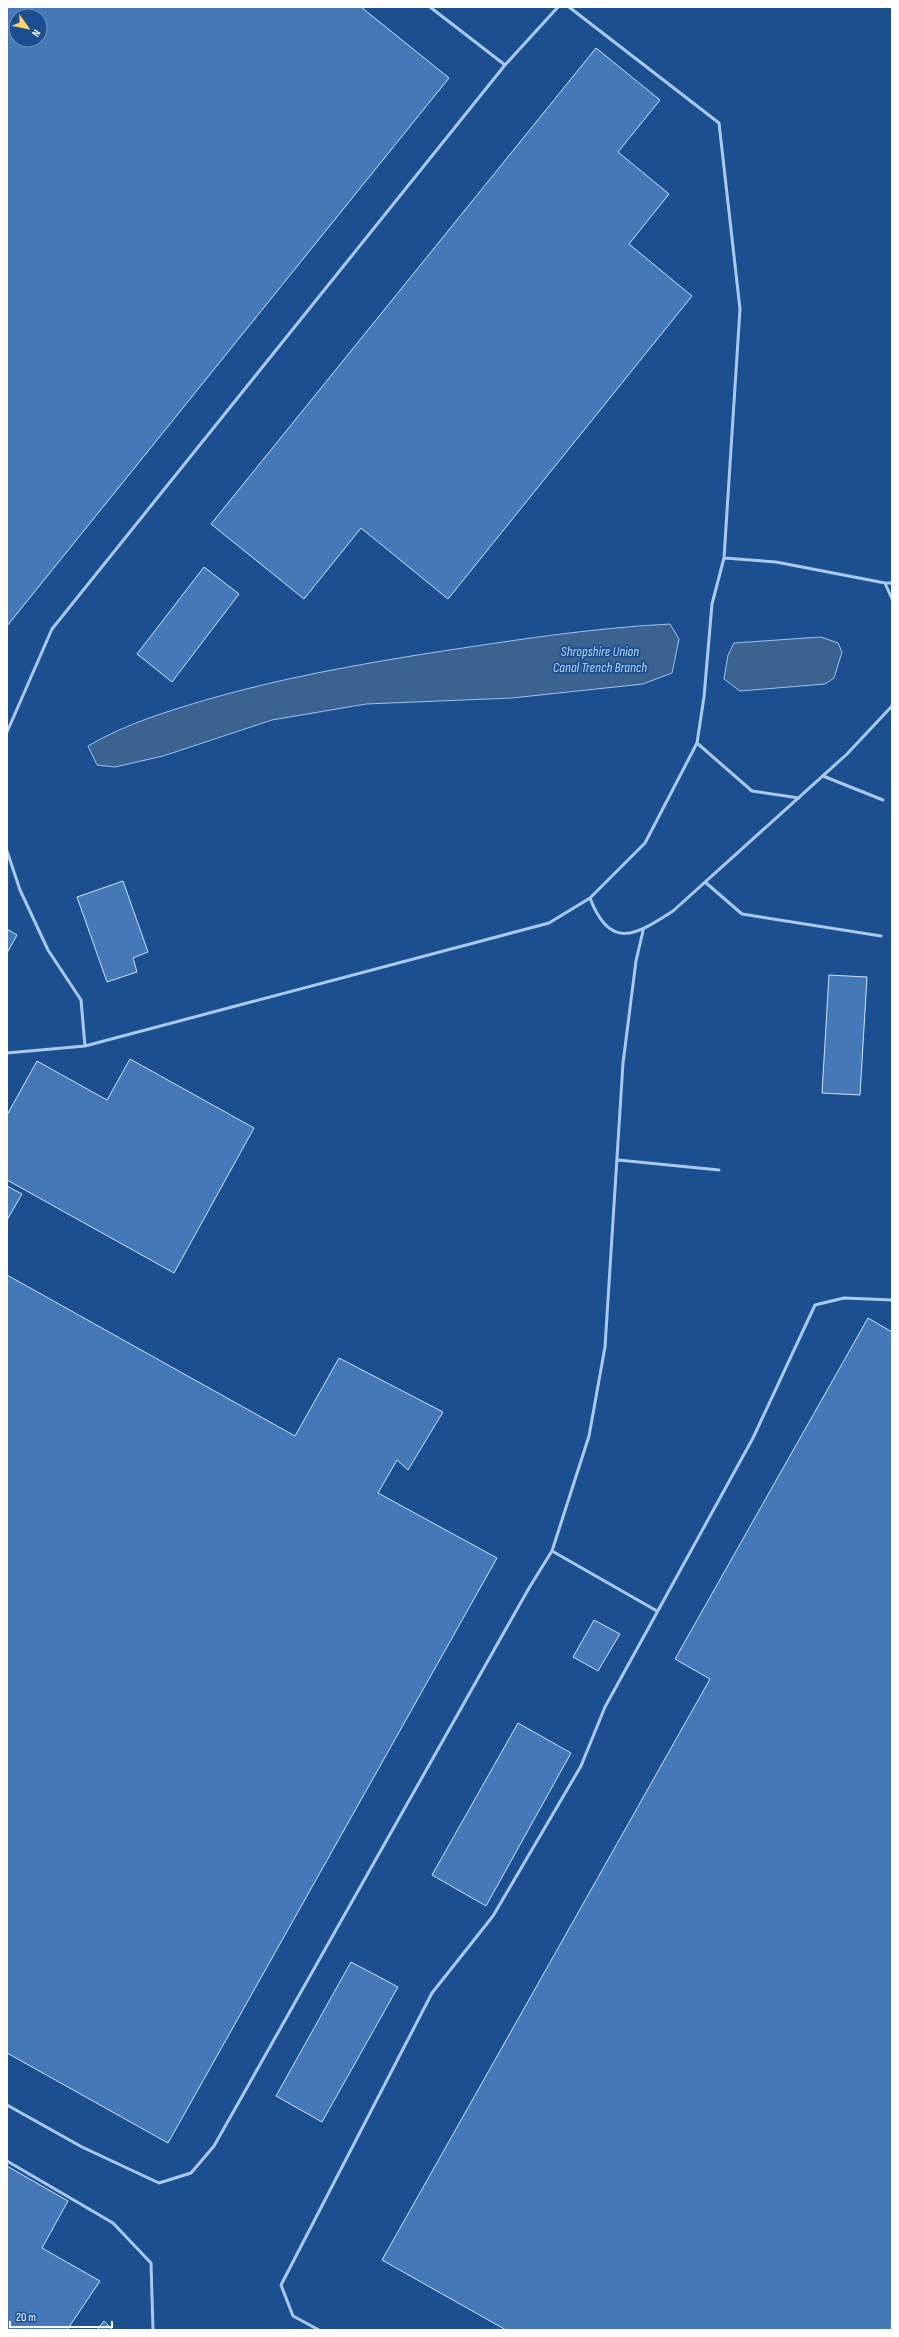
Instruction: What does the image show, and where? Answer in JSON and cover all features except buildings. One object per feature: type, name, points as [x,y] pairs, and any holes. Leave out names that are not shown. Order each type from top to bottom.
[{"type":"lane","points":[[430,7],[505,65]]},
{"type":"lane","points":[[7,732],[52,630],[505,65],[558,7]]},
{"type":"lane","points":[[7,1054],[85,1046],[550,923],[590,898],[645,843],[697,743],[704,697],[712,604],[724,558],[740,309],[719,123],[569,7]]},
{"type":"lane","points":[[724,558],[776,562],[885,583],[892,583]]},
{"type":"lane","points":[[885,583],[892,599]]},
{"type":"lane","points":[[590,898],[597,916],[608,929],[623,934],[643,930],[674,911],[847,754],[892,706]]},
{"type":"lane","points":[[697,743],[752,791],[799,798]]},
{"type":"lane","points":[[823,776],[883,800]]},
{"type":"lane","points":[[7,851],[20,890],[48,950],[81,1000],[85,1046]]},
{"type":"lane","points":[[705,882],[742,914],[881,936]]},
{"type":"lane","points":[[7,2105],[88,2151],[159,2184],[191,2174],[214,2146],[528,1588],[552,1551],[589,1436],[605,1347],[627,1026],[636,961],[643,930]]},
{"type":"lane","points":[[618,1160],[719,1170]]},
{"type":"lane","points":[[319,2330],[293,2316],[281,2286],[432,1993],[493,1916],[581,1766],[604,1707],[753,1438],[815,1306],[844,1298],[892,1300]]},
{"type":"lane","points":[[552,1551],[657,1611]]},
{"type":"lane","points":[[7,2162],[113,2223],[151,2263],[153,2330]]},
{"type":"water","name":"Shropshire Union Canal Trench Branch","points":[[670,624],[679,639],[672,673],[643,684],[512,698],[366,704],[272,720],[163,756],[115,767],[97,765],[88,746],[117,731],[162,713],[236,691],[291,678],[346,667],[520,640],[580,632]]},
{"type":"water","points":[[821,637],[838,643],[842,652],[834,678],[825,684],[740,691],[724,679],[728,655],[734,643]]}]
